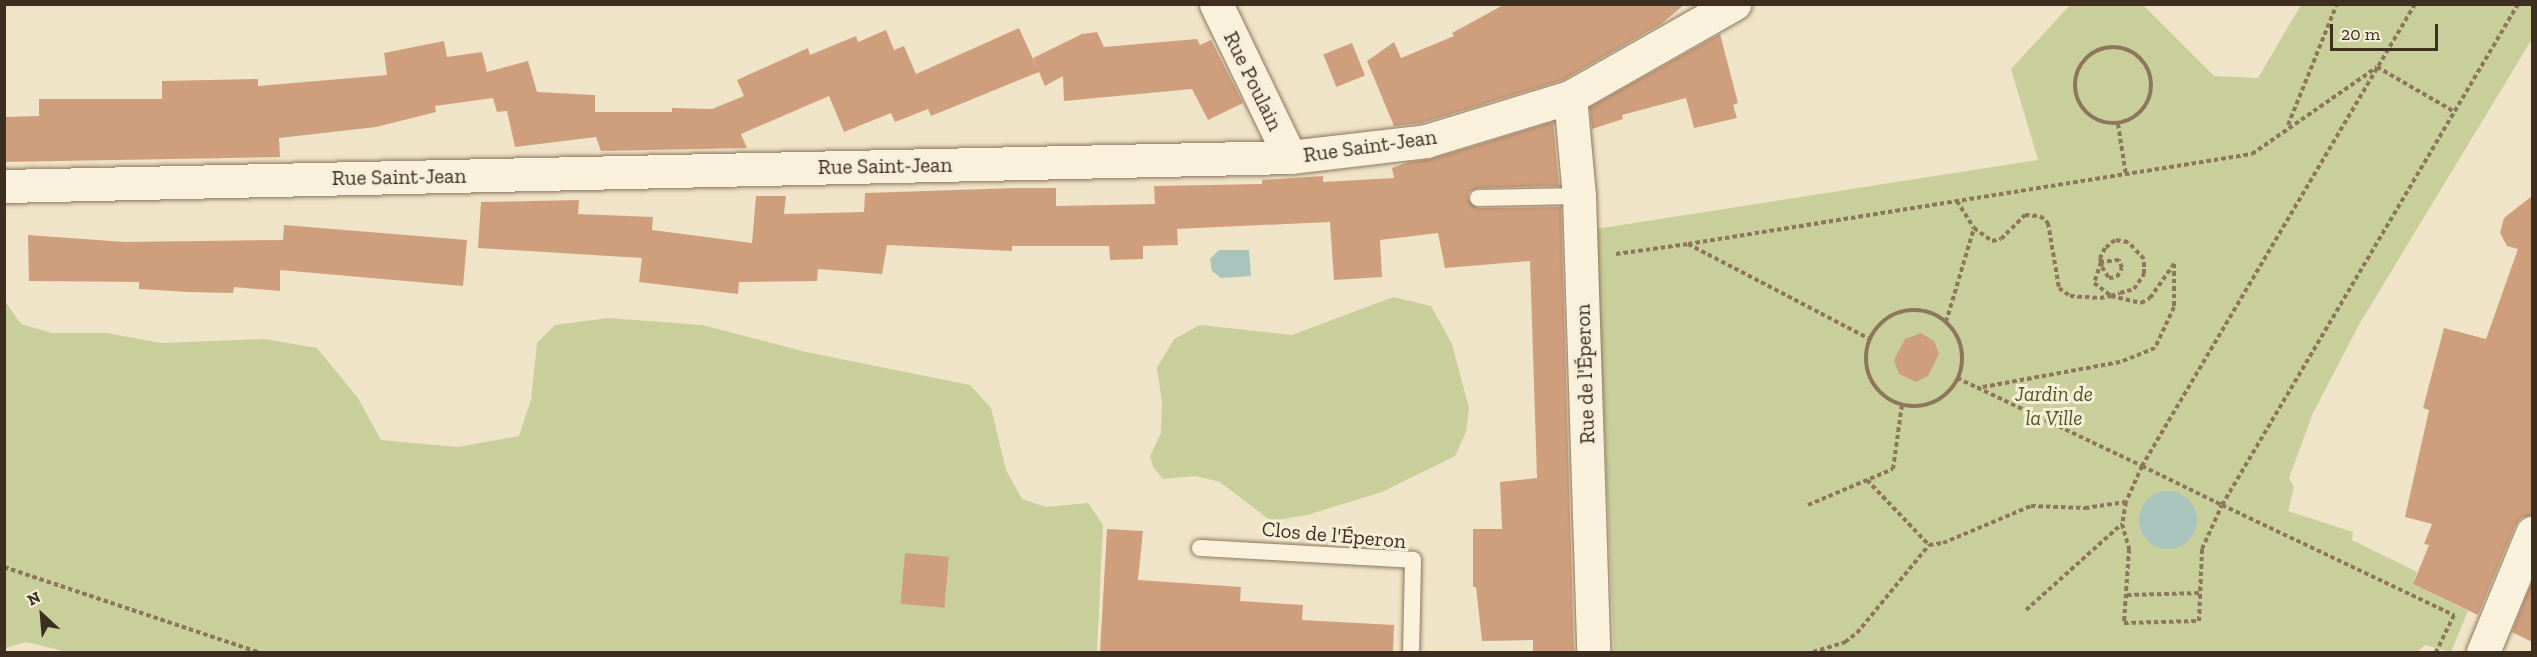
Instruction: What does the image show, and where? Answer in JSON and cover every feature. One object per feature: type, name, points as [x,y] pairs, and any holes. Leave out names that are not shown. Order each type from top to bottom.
[{"type":"street","name":"Rue Poulain","points":[[1216,4],[1290,157]]},
{"type":"street","name":"Rue Saint-Jean","points":[[4,186],[1290,157],[1426,141],[1570,97],[1699,14],[1734,4]]},
{"type":"street","name":"Rue de l'Éperon","points":[[1570,97],[1579,196],[1593,652]]},
{"type":"street","points":[[2483,652],[2532,532]]},
{"type":"lane","points":[[1479,198],[1579,196]]},
{"type":"lane","name":"Clos de l'Éperon","points":[[1200,548],[1413,560],[1411,652]]},
{"type":"path","points":[[2288,126],[2337,4]]},
{"type":"path","points":[[2415,4],[2142,466],[2126,502],[2122,524],[2129,549],[2124,623],[2199,621],[2202,593],[2202,549],[2222,505],[2518,4]]},
{"type":"path","points":[[2108,47],[2134,53],[2144,62],[2151,81],[2148,100],[2141,112],[2118,124],[2104,123],[2081,109],[2074,84],[2084,59],[2108,47]]},
{"type":"path","points":[[1582,274],[1597,256],[1688,244],[2252,154],[2288,126],[2377,66]]},
{"type":"path","points":[[2377,66],[2455,112]]},
{"type":"path","points":[[2118,124],[2126,175]]},
{"type":"path","points":[[1957,201],[1974,228],[1992,241],[2001,239],[2025,215],[2040,216],[2048,223],[2059,288],[2086,300],[2111,296],[2134,289],[2144,274],[2144,259],[2128,242],[2115,240],[2105,248],[2094,283],[2111,296],[2140,303],[2150,298],[2174,264],[2174,307],[2154,348],[2120,363],[1977,388]]},
{"type":"path","points":[[1946,322],[1974,228]]},
{"type":"path","points":[[1688,244],[1870,339]]},
{"type":"path","points":[[2119,260],[2122,268],[2117,277],[2109,278],[2101,262],[2119,260]]},
{"type":"path","points":[[1919,310],[1946,322],[1961,348],[1961,369],[1947,393],[1935,401],[1902,404],[1887,398],[1872,379],[1866,355],[1870,339],[1890,316],[1904,311],[1919,310]]},
{"type":"path","points":[[1957,378],[2454,615],[2436,652]]},
{"type":"path","points":[[1808,505],[1893,469],[1902,404]]},
{"type":"path","points":[[1867,480],[1929,545]]},
{"type":"path","points":[[1813,652],[1845,642],[1857,633],[1929,545],[1943,543],[2031,506],[2085,508],[2126,502]]},
{"type":"path","points":[[2026,610],[2122,524]]},
{"type":"path","points":[[4,567],[258,652]]},
{"type":"path","points":[[2127,595],[2202,593]]},
{"type":"green space","name":"Jardin de la Ville","points":[[2070,5],[2143,5],[2214,76],[2258,78],[2301,5],[2532,5],[2532,39],[2360,323],[2313,413],[2289,478],[2294,487],[2288,511],[2353,532],[2352,540],[2417,572],[2413,584],[2468,611],[2451,652],[2425,645],[2417,652],[1614,652],[1596,229],[2038,160],[2011,69]]},
{"type":"green space","points":[[1393,297],[1431,306],[1452,344],[1469,408],[1466,432],[1455,456],[1382,492],[1307,515],[1271,521],[1220,482],[1196,476],[1163,479],[1153,467],[1150,456],[1161,433],[1162,403],[1157,368],[1174,339],[1200,325],[1292,335]]},
{"type":"green space","points":[[4,300],[21,324],[52,333],[107,333],[161,343],[264,339],[317,348],[358,398],[381,440],[458,447],[519,436],[531,400],[537,343],[555,325],[608,318],[702,325],[806,352],[970,385],[991,408],[1006,470],[1022,499],[1046,507],[1088,503],[1103,525],[1097,652],[67,652],[26,642],[5,648]]},
{"type":"water","points":[[1219,250],[1249,250],[1251,276],[1221,278],[1212,271],[1210,259]]},
{"type":"water","points":[[2162,491],[2174,491],[2189,499],[2197,514],[2197,526],[2189,541],[2174,549],[2162,549],[2147,541],[2139,526],[2139,514],[2147,499]]},
{"type":"building","points":[[1505,4],[1685,4],[1661,24],[1563,80],[1422,123],[1394,126],[1367,61],[1394,42],[1401,58],[1454,36],[1452,33]]},
{"type":"building","points":[[1019,28],[1039,72],[931,116],[928,109],[895,122],[891,113],[844,132],[829,96],[741,134],[747,148],[601,151],[596,137],[515,147],[507,111],[497,112],[493,98],[435,106],[436,112],[376,127],[279,138],[280,157],[4,162],[4,117],[39,116],[39,99],[162,99],[162,81],[258,79],[258,86],[387,75],[384,53],[444,41],[447,57],[482,52],[487,72],[528,61],[537,92],[595,95],[595,112],[672,112],[672,108],[712,109],[744,96],[737,80],[808,48],[810,55],[856,36],[858,42],[886,30],[894,50],[904,46],[916,74]]},
{"type":"building","points":[[1097,32],[1104,47],[1197,39],[1200,45],[1211,40],[1243,103],[1208,120],[1192,89],[1064,101],[1063,76],[1045,86],[1033,58],[1082,34]]},
{"type":"building","points":[[1720,34],[1738,103],[1733,105],[1737,118],[1694,128],[1686,98],[1622,115],[1623,119],[1592,129],[1590,107]]},
{"type":"building","points":[[1352,43],[1365,75],[1336,87],[1323,55]]},
{"type":"building","points":[[1553,122],[1559,186],[1478,188],[1469,192],[1468,199],[1478,208],[1561,207],[1574,652],[1533,652],[1533,640],[1482,641],[1476,587],[1473,587],[1473,529],[1502,529],[1500,482],[1537,478],[1530,261],[1445,268],[1438,233],[1380,240],[1382,277],[1334,280],[1330,222],[1177,229],[1178,245],[1143,246],[1143,259],[1110,260],[1109,246],[1012,246],[1012,251],[887,245],[882,274],[818,269],[817,281],[739,282],[738,294],[639,282],[642,258],[478,248],[481,202],[579,200],[578,214],[653,217],[652,230],[752,243],[756,196],[786,196],[784,214],[864,212],[865,193],[1016,188],[1056,188],[1056,206],[1155,204],[1154,186],[1262,184],[1262,180],[1323,176],[1323,182],[1394,178],[1392,168],[1409,162],[1431,159]]},
{"type":"building","points":[[2532,196],[2532,515],[2521,518],[2515,526],[2478,615],[2413,584],[2429,545],[2424,544],[2432,524],[2405,517],[2429,410],[2423,408],[2444,328],[2486,339],[2518,249],[2507,246],[2500,233],[2504,218]]},
{"type":"building","points":[[284,225],[467,240],[463,286],[280,270],[280,291],[234,287],[233,293],[188,292],[139,289],[139,282],[29,281],[28,235],[125,242],[283,240]]},
{"type":"building","points":[[1921,333],[1934,341],[1939,354],[1928,376],[1916,382],[1899,374],[1894,360],[1905,339]]},
{"type":"building","points":[[1107,529],[1143,531],[1138,580],[1241,587],[1240,601],[1303,605],[1302,620],[1394,625],[1393,652],[1100,652]]},
{"type":"building","points":[[905,553],[949,557],[944,608],[901,604]]},
{"type":"building","points":[[2532,581],[2532,642],[2512,632]]}]
